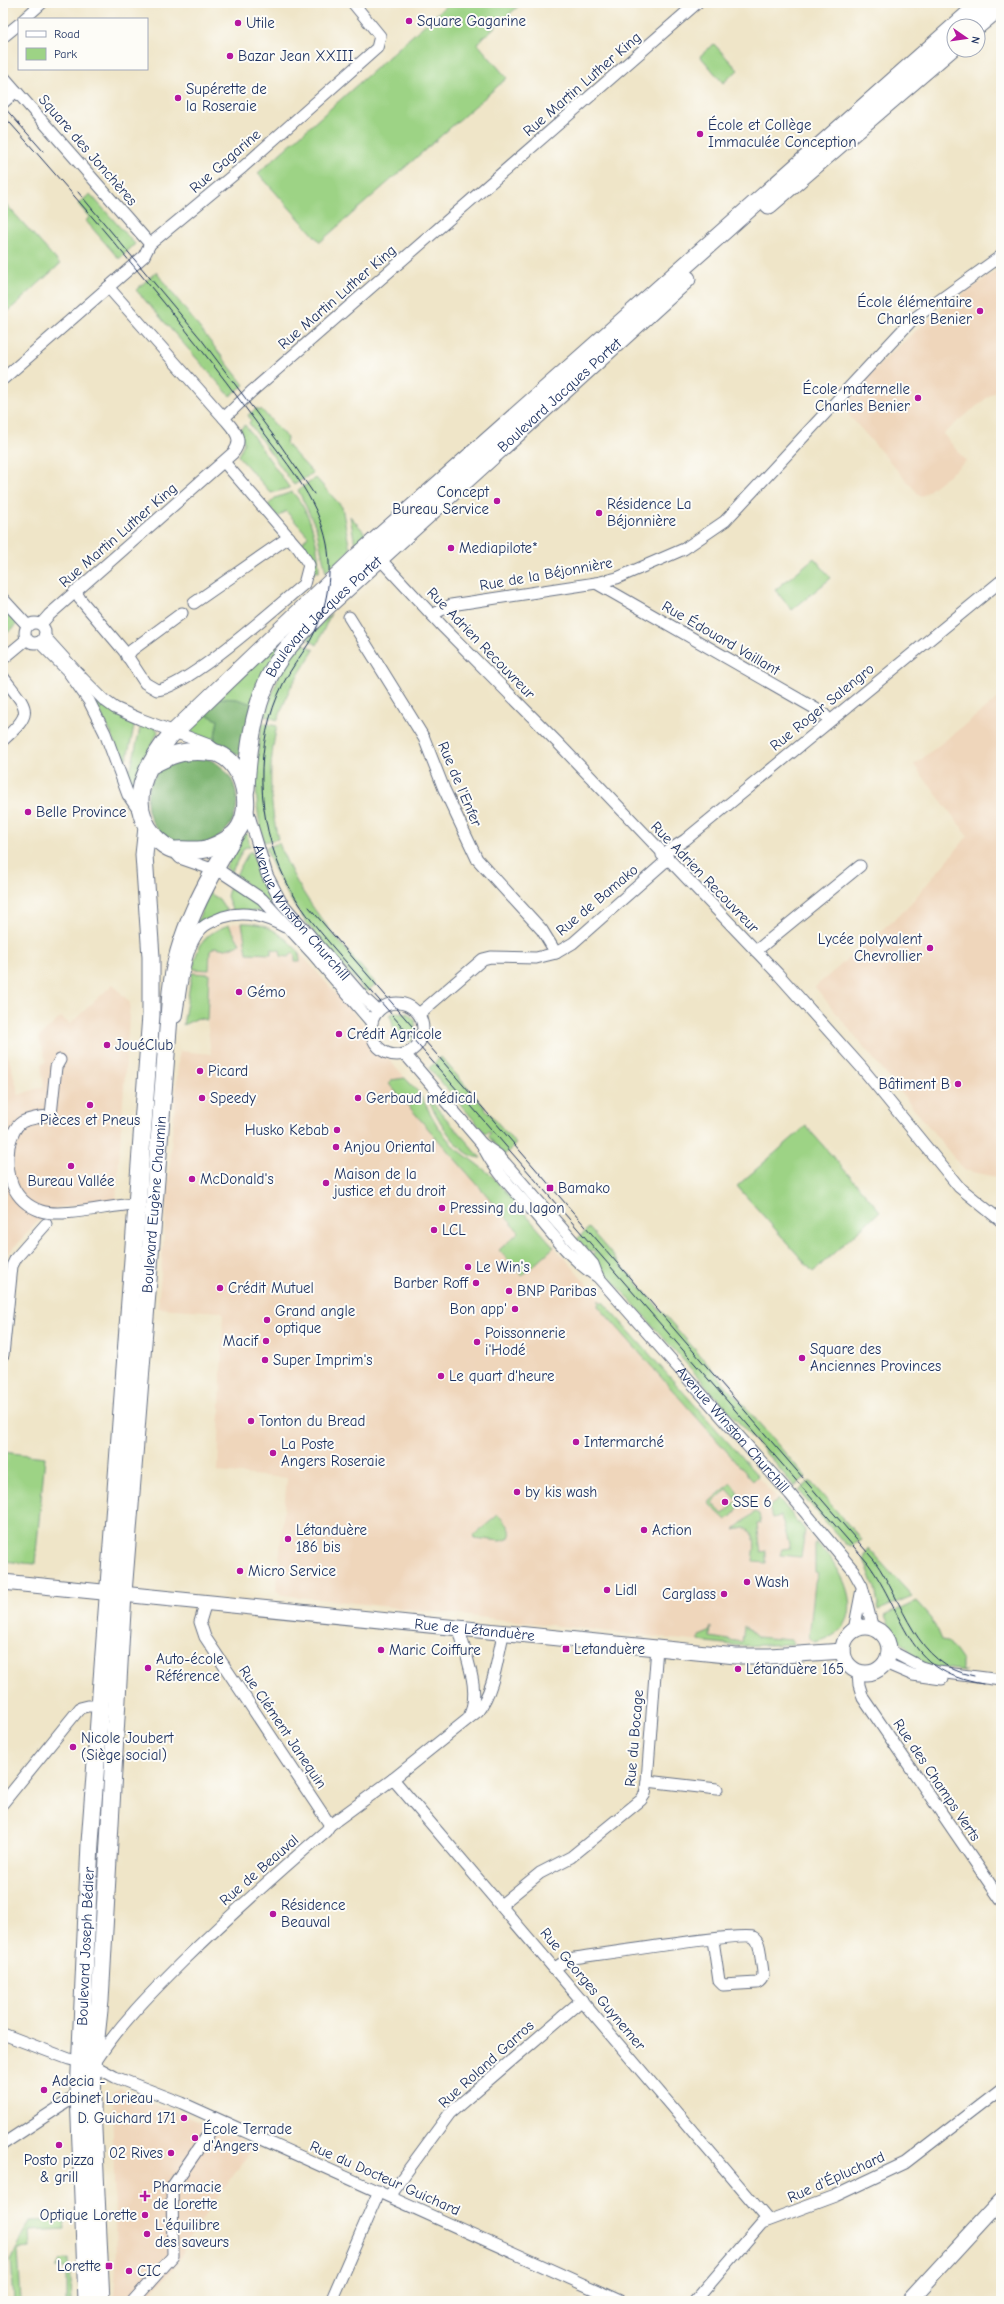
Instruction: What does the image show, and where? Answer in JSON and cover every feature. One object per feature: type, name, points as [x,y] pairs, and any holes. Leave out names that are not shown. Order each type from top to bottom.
[{"type":"main road","name":"Boulevard Jacques Portet","points":[[963,18],[981,3]]},
{"type":"main road","points":[[986,18],[1000,6]]},
{"type":"main road","name":"Boulevard Jacques Portet","points":[[175,731],[359,555],[946,33]]},
{"type":"main road","name":"Boulevard Jacques Portet","points":[[246,798],[252,733],[264,692],[272,671],[292,642],[323,610],[743,227],[946,53]]},
{"type":"main road","points":[[139,811],[141,788],[150,766],[161,748],[175,731]]},
{"type":"main road","points":[[150,766],[184,751],[218,753]]},
{"type":"main road","name":"Avenue Winston Churchill","points":[[218,753],[235,769],[246,798]]},
{"type":"main road","points":[[173,850],[196,851],[208,848],[226,839],[237,831],[242,818],[246,798]]},
{"type":"main road","name":"Avenue Winston Churchill","points":[[139,811],[147,827],[155,837],[173,850]]},
{"type":"main road","name":"Boulevard Eugène Chaumin","points":[[115,1593],[135,1204],[151,1015],[151,957],[144,855],[147,827]]},
{"type":"main road","name":"Boulevard Eugène Chaumin","points":[[115,1593],[167,1048],[172,979],[177,953],[188,924],[214,870],[237,831]]},
{"type":"main road","name":"Boulevard Joseph Bédier","points":[[102,2301],[93,2115],[87,2063],[90,1843],[101,1706],[115,1593]]},
{"type":"main road","name":"Boulevard Joseph Bédier","points":[[87,2301],[78,2094],[87,2063],[100,2001],[115,1593]]},
{"type":"street","points":[[25,18],[42,3]]},
{"type":"street","name":"Rue Gagarine","points":[[3,379],[144,256],[150,244],[243,166],[377,48],[380,36],[353,3]]},
{"type":"street","name":"Rue Martin Luther King","points":[[41,624],[75,591],[236,450],[239,439],[236,432],[224,418],[251,392],[697,3]]},
{"type":"street","points":[[3,37],[18,25]]},
{"type":"street","name":"Square des Jonchères","points":[[3,76],[150,244]]},
{"type":"street","points":[[3,103],[16,91]]},
{"type":"street","name":"Rue de la Béjonnière","points":[[432,615],[451,605],[596,583],[618,578],[684,549],[715,529],[912,320],[1001,256]]},
{"type":"street","points":[[108,287],[224,418]]},
{"type":"street","points":[[75,591],[80,600],[127,657],[145,683],[153,689],[163,690],[198,670],[304,584],[308,565],[289,537],[224,462]]},
{"type":"street","points":[[194,603],[289,537]]},
{"type":"street","name":"Rue Adrien Recouvreur","points":[[380,559],[432,615],[756,951],[862,1068],[959,1187],[1001,1221]]},
{"type":"street","name":"Rue Roger Salengro","points":[[665,857],[829,720],[1001,581]]},
{"type":"street","name":"Rue Édouard Vaillant","points":[[596,583],[823,713],[829,720]]},
{"type":"street","points":[[3,599],[28,625]]},
{"type":"street","points":[[127,657],[132,650],[182,613]]},
{"type":"street","name":"Rue de l'Enfer","points":[[349,617],[424,738],[444,789],[477,858],[542,930],[556,953]]},
{"type":"street","points":[[32,622],[41,624],[44,629],[42,639],[32,643],[27,639],[25,630],[32,622]]},
{"type":"street","points":[[3,659],[27,639]]},
{"type":"street","name":"Avenue Winston Churchill","points":[[42,639],[104,700],[135,717],[209,744],[218,753]]},
{"type":"street","name":"Avenue Winston Churchill","points":[[42,639],[89,701],[108,740],[128,795],[139,811]]},
{"type":"street","points":[[3,677],[23,704],[25,713],[22,722],[3,740]]},
{"type":"street","name":"Avenue Winston Churchill","points":[[246,798],[267,875],[281,902],[364,998],[378,1011]]},
{"type":"street","name":"Avenue Winston Churchill","points":[[173,850],[180,858],[214,870],[231,878],[262,899],[292,930],[372,1023],[372,1036],[379,1047],[391,1054],[405,1054],[482,1144],[490,1162],[586,1270],[598,1277],[790,1494],[853,1570],[862,1586],[873,1628]]},
{"type":"street","name":"Rue de Bamako","points":[[419,1014],[483,959],[491,957],[536,958],[556,953],[573,943],[665,857]]},
{"type":"street","points":[[756,951],[860,866]]},
{"type":"street","name":"Avenue Winston Churchill","points":[[167,1048],[174,1031],[190,948],[201,928],[231,914],[246,914],[265,917],[292,930]]},
{"type":"street","points":[[372,1023],[378,1011],[390,1003],[398,1002],[410,1006],[419,1014],[424,1027],[422,1040],[415,1048],[405,1054]]},
{"type":"street","points":[[60,1060],[56,1067],[51,1115],[23,1122],[12,1135],[8,1159],[8,1173],[11,1182],[18,1194],[27,1203],[48,1212],[135,1204]]},
{"type":"street","points":[[3,1353],[12,1266],[16,1258],[46,1224]]},
{"type":"street","name":"Rue de Létanduère","points":[[3,1582],[736,1656],[770,1656],[843,1652]]},
{"type":"street","points":[[862,1586],[854,1630],[845,1640],[843,1652],[848,1666],[858,1672],[873,1672],[887,1657]]},
{"type":"street","name":"Rue Clément Janequin","points":[[206,1602],[200,1622],[205,1637],[330,1825]]},
{"type":"street","points":[[459,1628],[474,1691],[473,1707],[467,1721]]},
{"type":"street","points":[[854,1630],[873,1628],[884,1636],[887,1657],[913,1675],[983,1684]]},
{"type":"street","name":"Rue de Beauval","points":[[87,2063],[146,1998],[259,1888],[326,1831],[330,1825],[467,1721],[485,1701],[504,1632]]},
{"type":"street","name":"Rue du Bocage","points":[[502,1904],[540,1873],[570,1857],[641,1800],[645,1794],[657,1647]]},
{"type":"street","points":[[887,1657],[938,1672],[1001,1680]]},
{"type":"street","name":"Rue des Champs Verts","points":[[858,1672],[859,1685],[863,1698],[1001,1900]]},
{"type":"street","points":[[3,1803],[80,1708],[88,1706],[101,1706]]},
{"type":"street","name":"Rue Georges Guynemer","points":[[393,1778],[502,1904],[768,2220]]},
{"type":"street","points":[[647,1781],[717,1789]]},
{"type":"street","points":[[555,1968],[570,1959],[713,1940],[747,1936],[756,1939],[763,1974],[761,1980],[757,1983],[723,1985],[719,1981],[713,1940]]},
{"type":"street","name":"Rue Roland Garros","points":[[331,2301],[384,2193],[450,2113],[582,2000]]},
{"type":"street","name":"Rue du Docteur Guichard","points":[[3,2034],[69,2059],[87,2063],[115,2077],[182,2103],[620,2301]]},
{"type":"street","name":"Rue d'Épluchard","points":[[695,2301],[757,2228],[768,2220],[835,2196],[905,2163],[1001,2089]]},
{"type":"street","points":[[3,2144],[78,2094]]},
{"type":"street","points":[[133,2301],[173,2256],[172,2188],[218,2120]]},
{"type":"street","points":[[909,2301],[1001,2201]]},
{"type":"shaded area","name":"École maternelle Charles Benier","points":[[1001,267],[1001,386],[943,434],[966,461],[921,497],[841,406],[889,355],[925,322]]},
{"type":"shaded area","name":"Lycée polyvalent Chevrollier","points":[[1001,696],[1001,1178],[964,1170],[815,987],[905,910],[968,836],[914,765]]},
{"type":"shaded area","points":[[235,923],[254,923],[269,927],[282,935],[299,952],[364,1025],[396,1068],[419,1093],[438,1127],[453,1146],[491,1175],[834,1563],[845,1583],[850,1609],[846,1623],[837,1634],[814,1642],[728,1645],[283,1595],[276,1591],[287,1478],[218,1472],[223,1312],[158,1308],[179,1051],[211,1054],[207,1020],[198,1018],[183,1025],[196,955],[201,943],[206,938],[222,928]]},
{"type":"shaded area","points":[[113,984],[130,1003],[116,1201],[56,1208],[36,1223],[9,1253],[3,1254],[3,1056],[8,1055],[19,1095],[44,1086],[41,1065],[46,1061],[39,1037],[61,1017],[70,1024]]},
{"type":"shaded area","points":[[120,2089],[237,2137],[254,2146],[184,2246],[183,2253],[171,2271],[142,2301],[114,2301],[116,2264],[112,2093]]},
{"type":"green space","points":[[449,3],[522,3],[477,43],[507,78],[320,242],[258,173]]},
{"type":"green space","points":[[714,44],[738,70],[723,83],[700,56]]},
{"type":"green space","points":[[90,194],[135,244],[119,259],[86,221],[89,217],[78,204]]},
{"type":"green space","points":[[3,201],[60,264],[3,316]]},
{"type":"green space","points":[[156,272],[244,385],[230,396],[136,290]]},
{"type":"green space","points":[[257,408],[259,411],[261,409],[287,438],[286,444],[313,473],[294,485],[249,423],[251,420],[248,415]]},
{"type":"green space","points":[[245,425],[289,488],[271,493],[238,456],[244,443],[240,429]]},
{"type":"green space","points":[[316,478],[342,507],[350,550],[326,572],[316,527],[298,490]]},
{"type":"green space","points":[[292,492],[299,500],[313,529],[319,562],[319,572],[312,571],[309,555],[302,543],[308,536],[286,511],[278,517],[268,505],[275,498]]},
{"type":"green space","points":[[350,516],[366,534],[355,545]]},
{"type":"green space","points":[[814,558],[831,578],[792,610],[775,590]]},
{"type":"green space","points":[[3,607],[18,623],[3,637]]},
{"type":"green space","points":[[331,613],[317,645],[307,639]]},
{"type":"green space","points":[[292,633],[252,704],[219,698],[275,642]]},
{"type":"green space","points":[[301,642],[314,650],[289,690],[278,720],[264,716],[280,673]]},
{"type":"green space","points":[[219,698],[237,699],[252,704],[240,755],[214,742],[218,720],[203,713]]},
{"type":"green space","points":[[97,699],[122,717],[135,723],[127,758],[121,760],[111,733],[93,701]]},
{"type":"green space","points":[[203,713],[218,720],[214,742],[188,731],[188,728]]},
{"type":"green space","points":[[262,723],[277,726],[272,754],[271,797],[278,839],[264,842],[258,812],[256,782]]},
{"type":"green space","points":[[141,724],[156,728],[158,732],[130,786],[124,771],[131,768]]},
{"type":"green space","points":[[192,756],[209,760],[224,769],[233,784],[237,801],[233,818],[224,833],[209,842],[192,846],[175,842],[160,833],[151,818],[147,801],[151,784],[160,769],[175,760]]},
{"type":"green space","points":[[244,834],[247,834],[250,846],[244,848],[231,873],[226,867]]},
{"type":"green space","points":[[279,843],[287,863],[308,901],[334,935],[376,984],[366,992],[322,943],[324,941],[320,940],[289,897],[276,873],[266,848]]},
{"type":"green space","points":[[249,852],[252,852],[269,889],[294,923],[292,924],[236,875]]},
{"type":"green space","points":[[231,883],[259,903],[267,912],[232,910],[227,896]]},
{"type":"green space","points":[[209,893],[219,899],[227,911],[194,930]]},
{"type":"green space","points":[[242,923],[251,923],[274,930],[299,952],[300,961],[295,961],[295,955],[293,953],[288,957],[281,956],[280,950],[271,949],[271,954],[247,953]]},
{"type":"green space","points":[[229,925],[240,944],[226,949],[215,947],[210,951],[209,970],[193,969],[197,953],[208,936]]},
{"type":"green space","points":[[192,973],[209,974],[207,1020],[198,1018],[183,1025]]},
{"type":"green space","points":[[396,1012],[407,1013],[415,1020],[416,1033],[411,1042],[399,1035],[394,1029],[392,1019],[389,1015]]},
{"type":"green space","points":[[441,1057],[516,1144],[504,1155],[488,1136],[491,1133],[489,1131],[486,1134],[429,1068]]},
{"type":"green space","points":[[405,1078],[419,1093],[438,1127],[453,1146],[491,1175],[554,1247],[522,1276],[499,1250],[519,1232],[389,1084],[391,1080]]},
{"type":"green space","points":[[429,1099],[481,1158],[473,1156],[457,1144],[443,1126],[428,1100]]},
{"type":"green space","points":[[806,1126],[880,1211],[813,1272],[737,1186]]},
{"type":"green space","points":[[589,1228],[806,1477],[794,1486],[772,1460],[772,1457],[770,1458],[591,1256],[595,1253],[593,1250],[589,1253],[577,1239]]},
{"type":"green space","points":[[599,1300],[602,1303],[603,1302],[758,1476],[753,1481],[598,1306]]},
{"type":"green space","points":[[3,1452],[45,1457],[35,1564],[3,1561]]},
{"type":"green space","points":[[810,1481],[862,1540],[851,1546],[845,1544],[799,1491]]},
{"type":"green space","points":[[731,1483],[738,1494],[739,1503],[738,1508],[726,1520],[708,1503]],"holes":[[[727,1489],[738,1501],[723,1514],[712,1503]]]},
{"type":"green space","points":[[779,1499],[805,1530],[801,1557],[780,1555],[782,1549],[790,1548],[781,1516],[772,1518],[769,1507]]},
{"type":"green space","points":[[755,1512],[759,1514],[761,1523],[757,1524],[761,1552],[766,1551],[766,1563],[753,1562],[755,1547],[752,1534],[744,1528],[734,1530]]},
{"type":"green space","points":[[498,1515],[510,1529],[510,1536],[508,1539],[500,1541],[474,1538],[474,1535]]},
{"type":"green space","points":[[815,1542],[827,1554],[845,1583],[849,1598],[849,1613],[844,1626],[833,1636],[814,1642],[809,1637],[815,1583],[818,1574],[815,1573]]},
{"type":"green space","points":[[868,1548],[912,1596],[879,1610],[875,1588],[864,1559]]},
{"type":"green space","points":[[916,1601],[932,1619],[941,1640],[948,1641],[962,1661],[962,1669],[966,1671],[933,1667],[908,1654],[910,1651],[895,1636],[885,1616]]},
{"type":"green space","points":[[744,1626],[757,1637],[791,1640],[794,1644],[741,1646],[699,1641],[699,1636],[709,1632],[711,1627],[710,1637],[742,1642]]},
{"type":"green space","points":[[64,2220],[65,2229],[29,2231],[30,2248],[18,2249],[21,2301],[14,2301],[11,2260],[30,2221]]},
{"type":"green space","points":[[69,2259],[71,2301],[66,2301],[66,2268],[57,2268],[61,2260]]},
{"type":"tram line","points":[[3,106],[43,151]]},
{"type":"tram line","points":[[3,115],[101,227],[196,343],[288,464],[308,494],[316,510],[327,544],[329,557],[327,595],[315,632],[283,684],[273,707],[263,756],[262,782],[268,832],[275,856],[295,897],[313,923],[333,947],[867,1562],[880,1582],[910,1638],[922,1654],[937,1667],[957,1677],[983,1684]]},
{"type":"tram line","points":[[78,192],[201,339],[279,443],[314,494]]},
{"type":"tram line","points":[[309,907],[874,1560],[885,1577],[903,1613],[924,1646],[937,1659],[954,1670],[974,1676]]},
{"type":"place","name":"Square Gagarine","points":[[409,21]]},
{"type":"place","name":"Utile","points":[[238,23]]},
{"type":"place","name":"Bazar Jean XXIII","points":[[230,56]]},
{"type":"place","name":"Supérette de la Roseraie","points":[[178,98]]},
{"type":"place","name":"École et Collège Immaculée Conception","points":[[700,134]]},
{"type":"place","name":"École élémentaire Charles Benier","points":[[980,311]]},
{"type":"place","name":"École maternelle Charles Benier","points":[[918,398]]},
{"type":"place","name":"Concept Bureau Service","points":[[497,501]]},
{"type":"place","name":"Résidence La Béjonnière","points":[[599,513]]},
{"type":"place","name":"Mediapilote*","points":[[451,548]]},
{"type":"place","name":"Belle Province","points":[[28,812]]},
{"type":"place","name":"Lycée polyvalent Chevrollier","points":[[930,948]]},
{"type":"place","name":"Gémo","points":[[239,992]]},
{"type":"place","name":"Crédit Agricole","points":[[339,1034]]},
{"type":"place","name":"JouéClub","points":[[107,1045]]},
{"type":"place","name":"Picard","points":[[200,1071]]},
{"type":"place","name":"Bâtiment B","points":[[958,1084]]},
{"type":"place","name":"Speedy","points":[[202,1098]]},
{"type":"place","name":"Gerbaud médical","points":[[358,1098]]},
{"type":"place","name":"Pièces et Pneus","points":[[90,1105]]},
{"type":"place","name":"Husko Kebab","points":[[337,1130]]},
{"type":"place","name":"Anjou Oriental","points":[[336,1147]]},
{"type":"place","name":"Bureau Vallée","points":[[71,1166]]},
{"type":"place","name":"McDonald's","points":[[192,1179]]},
{"type":"place","name":"Maison de la justice et du droit","points":[[326,1183]]},
{"type":"place","name":"Bamako","points":[[550,1188]]},
{"type":"place","name":"Pressing du lagon","points":[[442,1208]]},
{"type":"place","name":"LCL","points":[[434,1230]]},
{"type":"place","name":"Le Win's","points":[[468,1267]]},
{"type":"place","name":"Barber Roff","points":[[476,1283]]},
{"type":"place","name":"Crédit Mutuel","points":[[220,1288]]},
{"type":"place","name":"BNP Paribas","points":[[509,1291]]},
{"type":"place","name":"Bon app'","points":[[515,1309]]},
{"type":"place","name":"Grand angle optique","points":[[267,1320]]},
{"type":"place","name":"Macif","points":[[266,1341]]},
{"type":"place","name":"Poissonnerie i'Hodé","points":[[477,1342]]},
{"type":"place","name":"Square des Anciennes Provinces","points":[[802,1358]]},
{"type":"place","name":"Super Imprim's","points":[[265,1360]]},
{"type":"place","name":"Le quart d'heure","points":[[441,1376]]},
{"type":"place","name":"Tonton du Bread","points":[[251,1421]]},
{"type":"place","name":"Intermarché","points":[[576,1442]]},
{"type":"place","name":"La Poste Angers Roseraie","points":[[273,1453]]},
{"type":"place","name":"by kis wash","points":[[517,1492]]},
{"type":"place","name":"SSE 6","points":[[725,1502]]},
{"type":"place","name":"Action","points":[[644,1530]]},
{"type":"place","name":"Létanduère 186 bis","points":[[288,1539]]},
{"type":"place","name":"Micro Service","points":[[240,1571]]},
{"type":"place","name":"Wash","points":[[747,1582]]},
{"type":"place","name":"Lidl","points":[[607,1590]]},
{"type":"place","name":"Carglass","points":[[724,1594]]},
{"type":"place","name":"Letanduère","points":[[566,1649]]},
{"type":"place","name":"Maric Coiffure","points":[[381,1650]]},
{"type":"place","name":"Auto-école Référence","points":[[148,1668]]},
{"type":"place","name":"Létanduère 165","points":[[738,1669]]},
{"type":"place","name":"Nicole Joubert (Siège social)","points":[[73,1747]]},
{"type":"place","name":"Résidence Beauval","points":[[273,1914]]},
{"type":"place","name":"Adecia - Cabinet Lorieau","points":[[44,2090]]},
{"type":"place","name":"D. Guichard 171","points":[[184,2118]]},
{"type":"place","name":"École Terrade d'Angers","points":[[195,2138]]},
{"type":"place","name":"Posto pizza & grill","points":[[59,2145]]},
{"type":"place","name":"02 Rives","points":[[171,2153]]},
{"type":"place","name":"Pharmacie de Lorette","points":[[145,2196]]},
{"type":"place","name":"Optique Lorette","points":[[145,2215]]},
{"type":"place","name":"L'équilibre des saveurs","points":[[147,2234]]},
{"type":"place","name":"Lorette","points":[[109,2266]]},
{"type":"place","name":"CIC","points":[[129,2271]]}]
